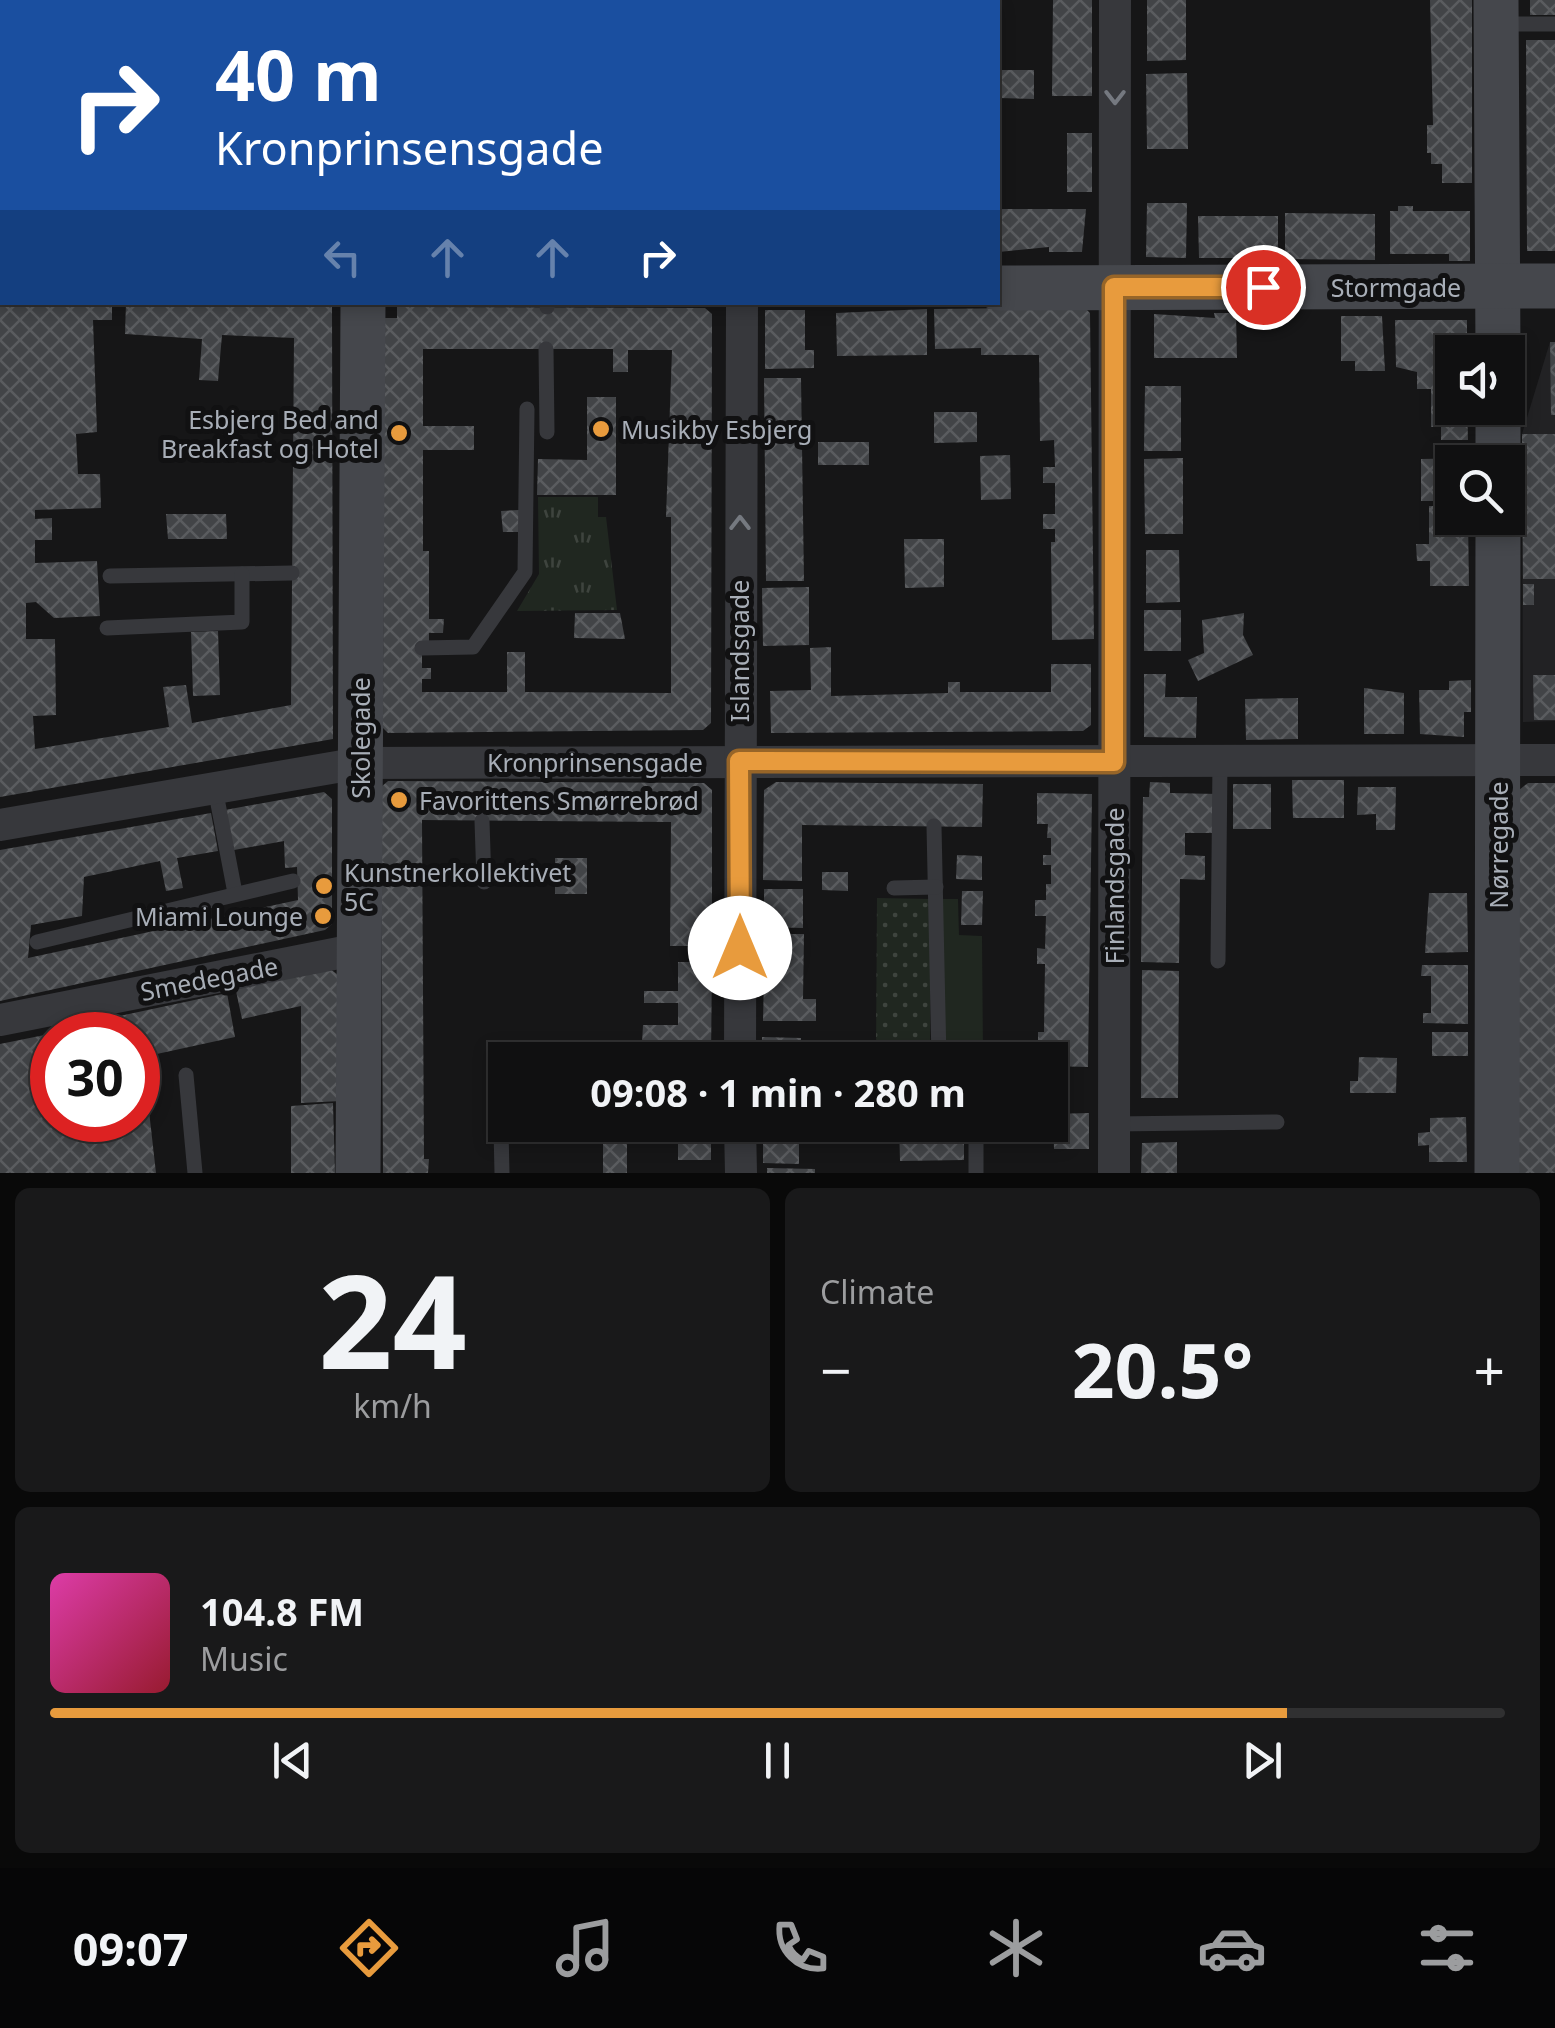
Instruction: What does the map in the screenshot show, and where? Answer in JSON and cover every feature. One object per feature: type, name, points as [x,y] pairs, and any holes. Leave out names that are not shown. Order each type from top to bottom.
[{"type":"street","name":"Finlandsgade","points":[[1114,1173],[1115,0]]},
{"type":"street","points":[[1496,12],[1498,335]]},
{"type":"street","name":"Stormgade","points":[[1000,288],[1555,286]]},
{"type":"street","name":"Skolegade","points":[[358,1173],[360,763],[372,648],[354,572],[362,305]]},
{"type":"street","name":"Islandsgade","points":[[740,1042],[742,305]]},
{"type":"street","name":"Nørregade","points":[[1497,1173],[1498,535]]},
{"type":"street","name":"Kronprinsensgade","points":[[0,825],[360,763],[479,772],[739,761],[934,772],[1114,762],[1555,760]]},
{"type":"street","name":"Smedegade","points":[[0,1020],[359,949]]},
{"type":"street","points":[[740,1142],[741,1173]]},
{"type":"lane","points":[[1496,12],[1555,24]]},
{"type":"lane","points":[[546,349],[547,432]]},
{"type":"lane","points":[[422,648],[473,647],[525,572],[527,410]]},
{"type":"lane","points":[[110,576],[292,572]]},
{"type":"lane","points":[[107,628],[242,622],[242,574]]},
{"type":"lane","points":[[1218,960],[1220,761]]},
{"type":"lane","points":[[215,788],[235,892]]},
{"type":"lane","points":[[482,821],[484,882]]},
{"type":"lane","points":[[934,826],[939,1042]]},
{"type":"lane","points":[[38,942],[293,881]]},
{"type":"lane","points":[[894,888],[936,887]]},
{"type":"lane","points":[[186,1075],[195,1173]]},
{"type":"lane","points":[[1114,1124],[1277,1122]]},
{"type":"lane","points":[[501,1142],[502,1173]]},
{"type":"lane","points":[[976,1142],[976,1173]]},
{"type":"shaded area","points":[[1550,342],[1555,342],[1555,721],[1523,722],[1525,424]]},
{"type":"green space","points":[[538,497],[598,497],[598,517],[606,517],[617,610],[517,611],[539,574]]},
{"type":"green space","points":[[877,898],[931,899],[930,1042],[876,1042]]},
{"type":"green space","points":[[940,899],[958,899],[959,935],[982,936],[983,1042],[940,1042]]},
{"type":"building","points":[[1053,0],[1092,0],[1092,96],[1052,96]]},
{"type":"building","points":[[1147,0],[1186,0],[1186,60],[1147,61]]},
{"type":"building","points":[[1430,0],[1472,0],[1472,183],[1442,183],[1442,164],[1431,164],[1431,153],[1427,153],[1427,125],[1433,125]]},
{"type":"building","points":[[1530,0],[1555,0],[1555,15],[1530,15]]},
{"type":"building","points":[[1526,40],[1555,40],[1555,251],[1527,251]]},
{"type":"building","points":[[1000,70],[1034,70],[1034,99],[1000,98]]},
{"type":"building","points":[[1187,73],[1188,149],[1147,149],[1146,74]]},
{"type":"building","points":[[1067,133],[1092,133],[1092,192],[1067,192]]},
{"type":"building","points":[[1147,203],[1187,203],[1186,258],[1146,257]]},
{"type":"building","points":[[1398,206],[1413,206],[1413,211],[1470,211],[1470,261],[1449,261],[1449,254],[1390,254],[1390,211],[1398,211]]},
{"type":"building","points":[[1000,209],[1086,209],[1082,252],[1049,252],[1049,247],[1000,252]]},
{"type":"building","points":[[1285,213],[1375,214],[1375,260],[1285,259]]},
{"type":"building","points":[[1198,216],[1278,216],[1278,258],[1199,258]]},
{"type":"building","points":[[0,305],[112,305],[112,320],[93,320],[97,432],[76,434],[78,474],[100,474],[101,508],[35,510],[35,519],[52,518],[52,540],[35,540],[35,563],[97,561],[100,616],[54,618],[36,602],[26,603],[26,639],[55,639],[56,715],[33,716],[35,749],[169,727],[163,687],[186,685],[192,723],[291,705],[294,338],[222,335],[218,381],[199,380],[202,339],[125,334],[126,305],[330,305],[333,739],[0,797]]},
{"type":"building","points":[[397,307],[705,308],[712,314],[711,723],[703,730],[388,733],[383,728],[384,318],[397,318]],"holes":[[[423,349],[613,349],[613,372],[628,372],[628,350],[672,350],[666,517],[671,517],[671,693],[525,692],[525,652],[507,652],[507,692],[422,692],[422,679],[431,679],[431,668],[422,668],[422,642],[429,642],[429,633],[443,633],[444,619],[429,619],[429,551],[423,551],[423,450],[474,450],[474,426],[423,426]]]},
{"type":"building","points":[[1084,307],[1090,313],[1094,639],[1052,640],[1051,542],[1055,542],[1055,529],[1043,529],[1043,514],[1055,514],[1055,483],[1043,483],[1043,467],[1055,467],[1054,440],[1040,441],[1039,355],[981,355],[981,348],[935,349],[934,309]]},
{"type":"building","points":[[927,309],[927,355],[837,356],[836,313]]},
{"type":"building","points":[[765,310],[805,310],[805,350],[814,350],[814,368],[765,369]]},
{"type":"building","points":[[1214,313],[1236,313],[1237,358],[1154,358],[1154,314],[1215,318]]},
{"type":"building","points":[[1341,316],[1382,316],[1385,371],[1355,371],[1355,361],[1341,361]]},
{"type":"building","points":[[1395,320],[1467,320],[1467,335],[1435,335],[1435,425],[1468,425],[1468,440],[1441,440],[1441,427],[1431,427],[1431,389],[1417,389],[1417,372],[1396,367]]},
{"type":"building","points":[[1550,342],[1555,342],[1555,415],[1551,415]]},
{"type":"building","points":[[764,378],[801,378],[804,581],[766,581]]},
{"type":"building","points":[[1145,386],[1181,386],[1181,451],[1144,451]]},
{"type":"building","points":[[587,397],[616,397],[616,495],[537,495],[538,459],[587,460]]},
{"type":"building","points":[[934,412],[977,412],[977,442],[934,443]]},
{"type":"building","points":[[1522,434],[1555,434],[1555,579],[1523,579]]},
{"type":"building","points":[[818,442],[869,442],[869,465],[818,465]]},
{"type":"building","points":[[1010,455],[1011,499],[981,500],[980,456]]},
{"type":"building","points":[[1183,458],[1183,534],[1145,534],[1144,459]]},
{"type":"building","points":[[1421,459],[1435,459],[1435,501],[1421,501]]},
{"type":"building","points":[[1429,506],[1435,506],[1435,535],[1468,535],[1469,586],[1430,586],[1430,561],[1417,561],[1416,544],[1429,544]]},
{"type":"building","points":[[519,510],[520,532],[503,532],[501,511]]},
{"type":"building","points":[[166,514],[226,514],[227,539],[168,539]]},
{"type":"building","points":[[904,539],[944,539],[944,587],[905,588]]},
{"type":"building","points":[[1146,550],[1179,550],[1180,602],[1146,603]]},
{"type":"building","points":[[1523,584],[1534,584],[1534,605],[1523,605]]},
{"type":"building","points":[[809,587],[809,645],[763,646],[762,588]]},
{"type":"building","points":[[1144,610],[1181,610],[1181,651],[1144,651]]},
{"type":"building","points":[[575,613],[620,613],[625,639],[574,638]]},
{"type":"building","points":[[1244,613],[1243,635],[1253,655],[1198,681],[1188,660],[1204,653],[1202,620]]},
{"type":"building","points":[[218,631],[220,695],[193,696],[191,632]]},
{"type":"building","points":[[831,647],[831,696],[948,693],[948,682],[960,682],[960,692],[1051,692],[1051,664],[1091,664],[1091,725],[1083,731],[771,733],[770,691],[811,690],[810,648]]},
{"type":"building","points":[[1144,674],[1166,674],[1165,697],[1197,697],[1196,738],[1144,737]]},
{"type":"building","points":[[1533,675],[1555,675],[1555,720],[1534,720]]},
{"type":"building","points":[[1471,680],[1471,712],[1464,712],[1464,737],[1420,734],[1419,690],[1449,690],[1449,681]]},
{"type":"building","points":[[1364,688],[1404,693],[1404,734],[1364,734]]},
{"type":"building","points":[[1298,698],[1298,739],[1246,740],[1245,699]]},
{"type":"building","points":[[1292,780],[1344,780],[1344,818],[1293,818]]},
{"type":"building","points":[[388,781],[704,783],[712,790],[712,946],[670,946],[671,822],[422,820],[424,1159],[429,1159],[428,1173],[383,1173],[381,787]]},
{"type":"building","points":[[776,782],[983,784],[982,827],[802,825],[802,881],[763,880],[764,790]]},
{"type":"building","points":[[1150,782],[1170,783],[1170,793],[1218,794],[1218,833],[1185,833],[1185,855],[1205,856],[1205,880],[1180,879],[1179,963],[1141,962],[1143,797],[1149,797]]},
{"type":"building","points":[[1528,783],[1555,783],[1555,1173],[1519,1173],[1519,790]]},
{"type":"building","points":[[1233,784],[1271,784],[1271,829],[1233,829]]},
{"type":"building","points":[[1358,787],[1396,787],[1395,830],[1376,830],[1376,814],[1357,815]]},
{"type":"building","points":[[324,792],[332,799],[332,924],[325,930],[0,1001],[0,850],[211,813],[218,851],[177,858],[183,888],[166,891],[160,861],[84,877],[82,916],[31,925],[28,958],[298,900],[297,867],[285,868],[284,841],[234,850],[225,810]]},
{"type":"building","points":[[1037,793],[1092,794],[1088,1067],[1068,1066],[1068,1042],[1038,1042],[1038,1032],[1044,1032],[1045,964],[1037,964],[1037,948],[1045,949],[1046,916],[1035,916],[1035,900],[1046,900],[1046,884],[1051,884],[1051,865],[1043,865],[1043,855],[1051,855],[1051,838],[1047,838],[1048,824],[1037,824]]},
{"type":"building","points":[[957,855],[982,856],[982,880],[956,879]]},
{"type":"building","points":[[555,858],[587,858],[587,894],[555,894]]},
{"type":"building","points":[[822,872],[848,872],[848,891],[822,890]]},
{"type":"building","points":[[764,889],[803,889],[803,928],[764,927]]},
{"type":"building","points":[[962,891],[983,891],[982,925],[961,925]]},
{"type":"building","points":[[1429,893],[1467,893],[1468,952],[1425,953]]},
{"type":"building","points":[[765,934],[804,934],[803,999],[816,999],[816,1021],[763,1021]]},
{"type":"building","points":[[318,960],[345,980],[341,1101],[301,1103],[301,1006],[242,1019],[233,977]]},
{"type":"building","points":[[678,962],[712,962],[711,1042],[642,1042],[643,1025],[678,1025],[678,1003],[644,1003],[644,991],[678,991]]},
{"type":"building","points":[[1422,965],[1468,965],[1468,1024],[1423,1023],[1423,1013],[1431,1013],[1431,976],[1421,976]]},
{"type":"building","points":[[1142,970],[1179,971],[1178,1098],[1141,1098]]},
{"type":"building","points":[[227,993],[235,1037],[160,1053],[160,1012],[138,1012]]},
{"type":"building","points":[[1432,1032],[1468,1032],[1468,1056],[1432,1056]]},
{"type":"building","points":[[762,1037],[801,1038],[801,1042],[762,1042]]},
{"type":"building","points":[[30,1038],[30,1142],[153,1142],[156,1173],[0,1173],[0,1044]]},
{"type":"building","points":[[1359,1057],[1397,1058],[1396,1093],[1350,1093],[1350,1081],[1358,1081]]},
{"type":"building","points":[[333,1103],[335,1173],[291,1173],[291,1106]]},
{"type":"building","points":[[1089,1113],[1089,1149],[1054,1149],[1054,1142],[1068,1142],[1068,1114]]},
{"type":"building","points":[[1466,1117],[1467,1162],[1429,1162],[1429,1145],[1418,1146],[1418,1133],[1430,1132],[1430,1118]]},
{"type":"building","points":[[603,1142],[627,1142],[627,1173],[603,1173]]},
{"type":"building","points":[[678,1142],[711,1142],[711,1160],[678,1160]]},
{"type":"building","points":[[763,1142],[799,1142],[799,1164],[763,1163]]},
{"type":"building","points":[[899,1142],[964,1142],[964,1160],[900,1161]]},
{"type":"building","points":[[1177,1142],[1177,1173],[1141,1173],[1142,1143]]},
{"type":"building","points":[[767,1168],[815,1169],[815,1173],[767,1173]]},
{"type":"place","name":"Musikby Esbjerg","points":[[601,429]]},
{"type":"place","name":"Esbjerg Bed and Breakfast og Hotel","points":[[399,433]]},
{"type":"place","name":"Favorittens Smørrebrød","points":[[399,800]]},
{"type":"place","name":"Kunstnerkollektivet 5C","points":[[324,886]]},
{"type":"place","name":"Miami Lounge","points":[[323,916]]},
{"type":"route","points":[[740,948],[739,761],[1114,762],[1114,287],[1263,287]]}]
